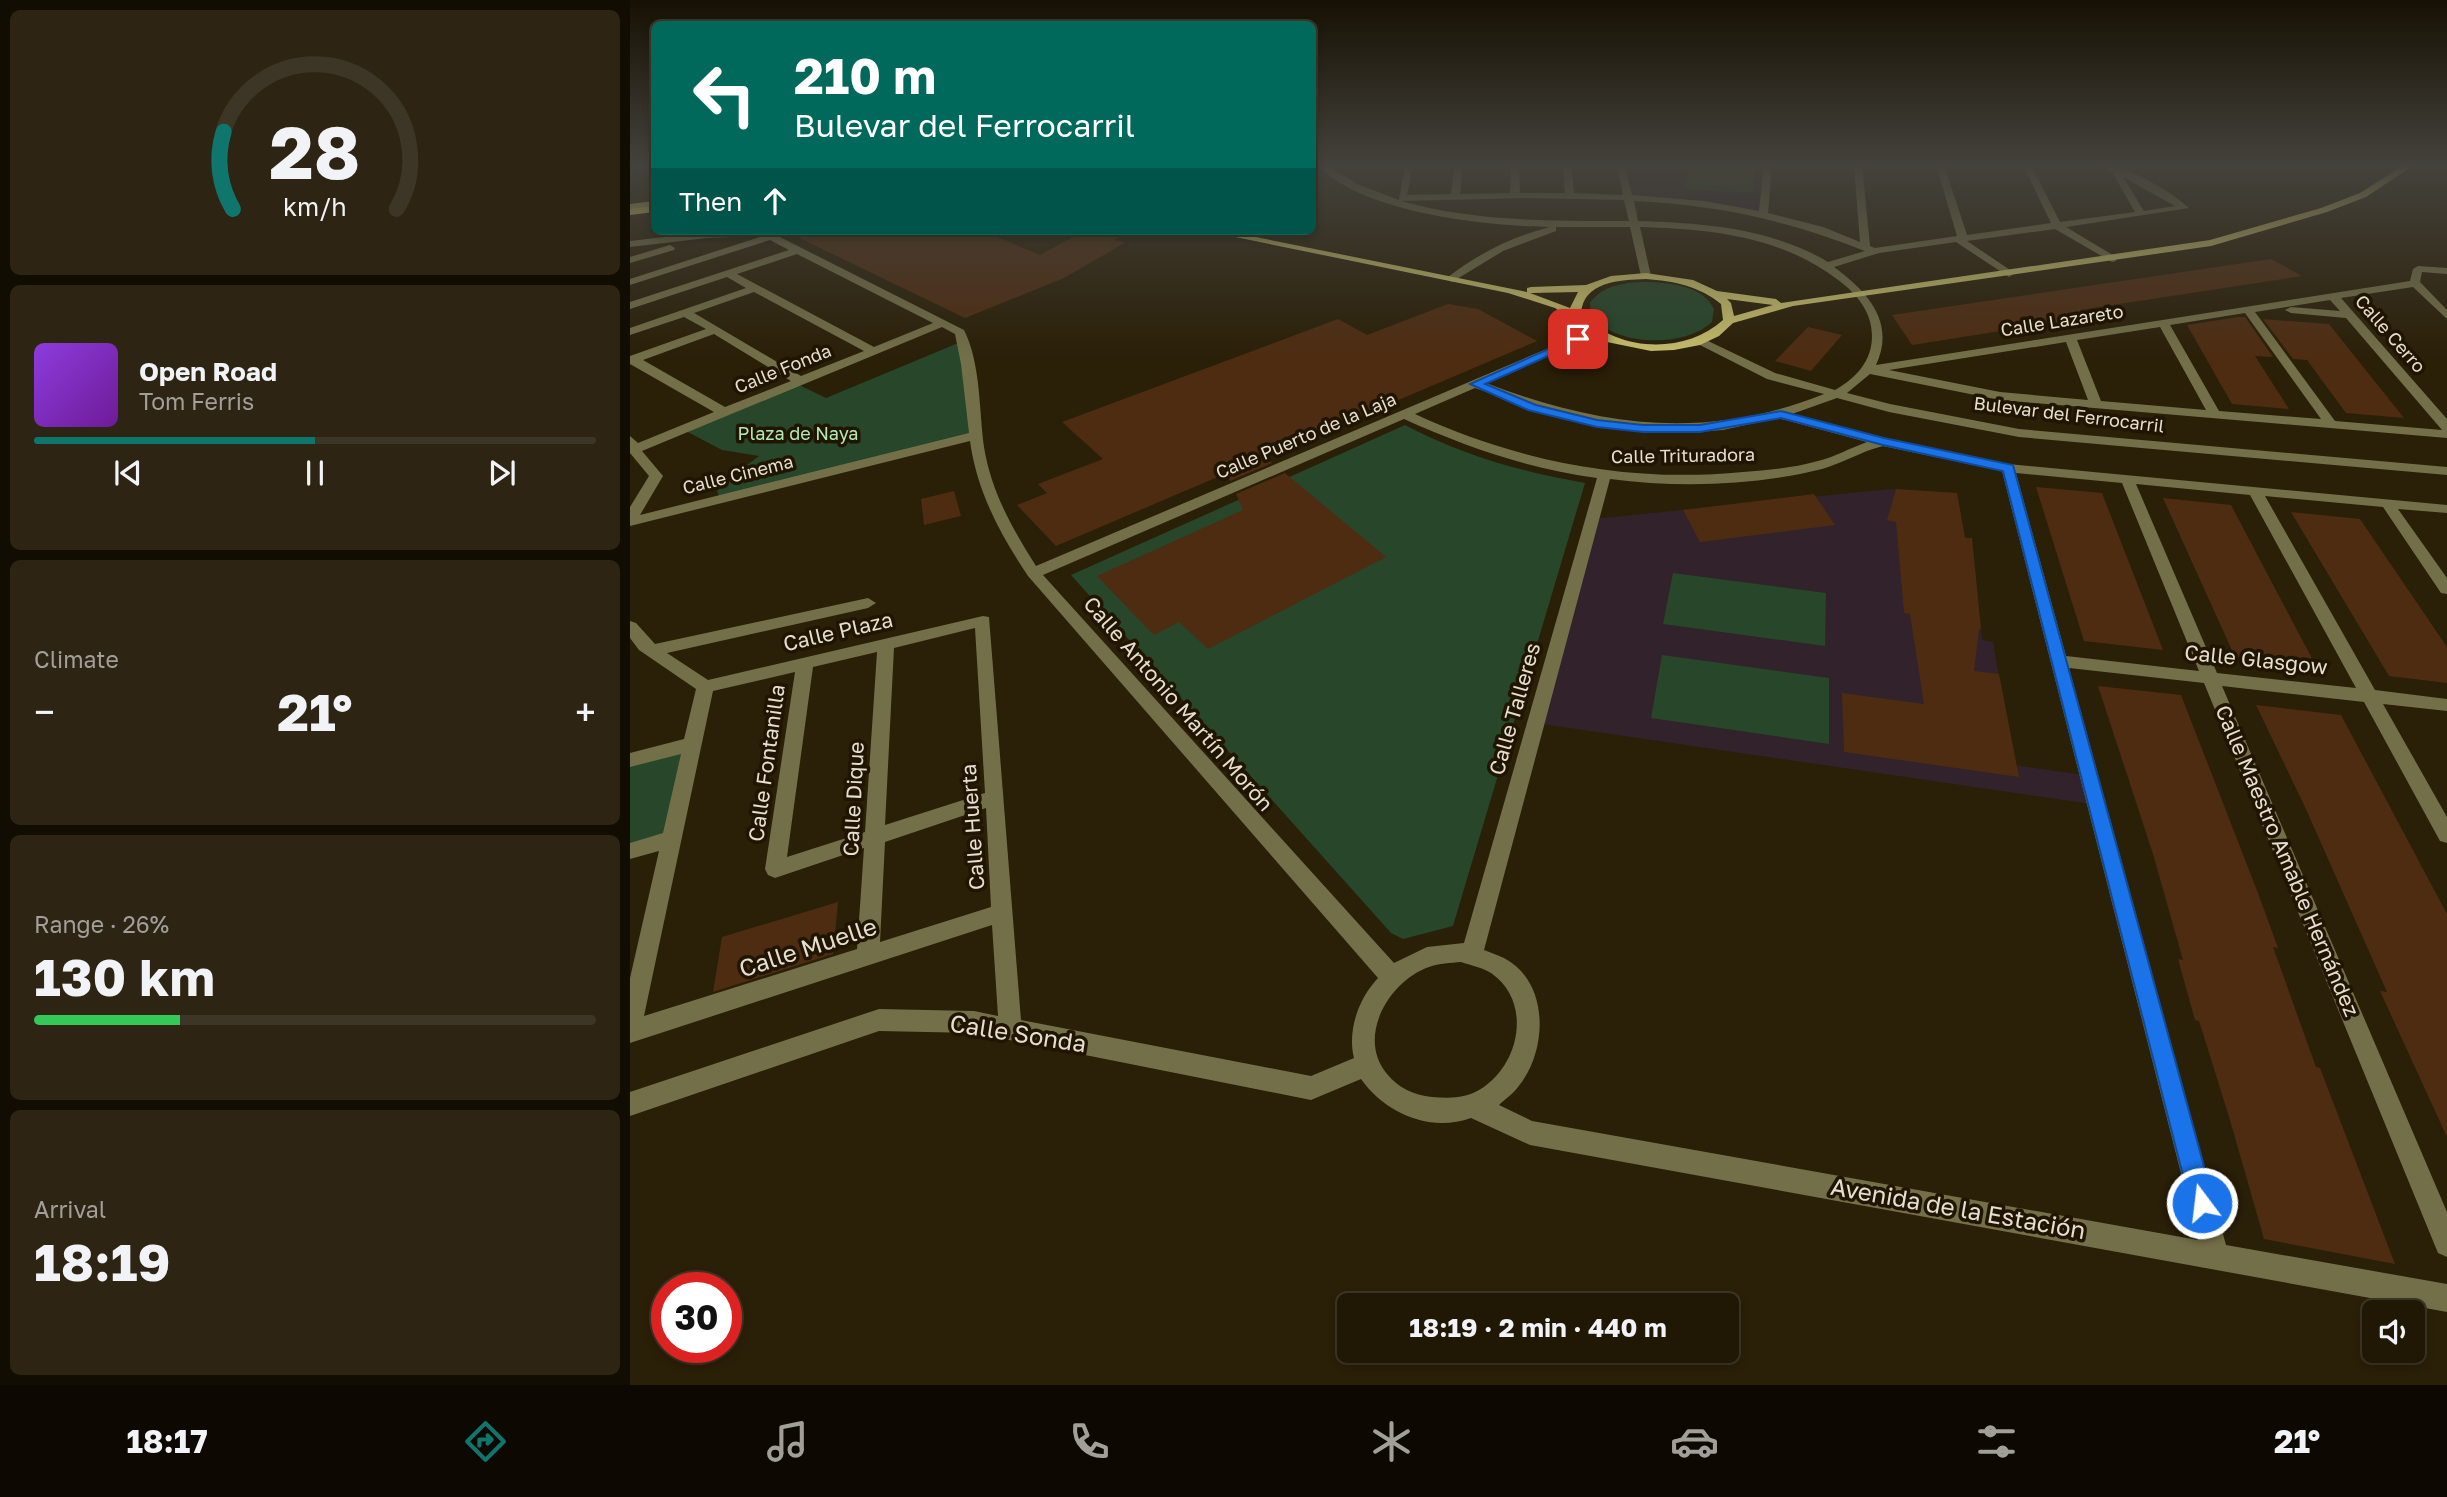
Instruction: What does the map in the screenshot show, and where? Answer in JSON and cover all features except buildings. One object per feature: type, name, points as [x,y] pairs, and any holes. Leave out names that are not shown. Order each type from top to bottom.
[{"type":"main road","points":[[1231,235],[1510,290],[1544,300],[1574,315],[1593,333],[1641,346],[1669,347],[1700,341],[1722,329],[1729,321],[1792,303],[2112,259],[2260,230]]},
{"type":"main road","points":[[1510,290],[1589,288],[1615,279],[1646,276],[1686,281],[1717,294],[1792,303]]},
{"type":"main road","points":[[1574,315],[1574,305],[1579,296],[1589,288]]},
{"type":"main road","points":[[1717,294],[1726,303],[1729,321]]},
{"type":"street","points":[[1452,279],[1476,259],[1523,237],[1551,230]]},
{"type":"street","points":[[1635,230],[1646,276]]},
{"type":"street","points":[[1476,384],[1532,407],[1597,423],[1643,428],[1700,428],[1781,415],[1836,395],[1869,370],[1880,340],[1877,325],[1862,295],[1825,265],[1799,252],[1719,230]]},
{"type":"street","points":[[1823,230],[1875,251]]},
{"type":"street","points":[[1864,230],[1865,246]]},
{"type":"street","points":[[1957,230],[1960,239],[2009,274]]},
{"type":"street","points":[[1825,265],[1875,251],[2030,230]]},
{"type":"street","points":[[2063,230],[2112,259]]},
{"type":"street","points":[[630,244],[706,235]]},
{"type":"street","points":[[630,260],[706,235]]},
{"type":"street","points":[[630,282],[765,235]]},
{"type":"street","points":[[770,235],[945,322]]},
{"type":"street","points":[[630,306],[798,250]]},
{"type":"street","name":"Calle Lazareto","points":[[1869,370],[2415,283],[2418,269],[2447,271]]},
{"type":"street","points":[[727,273],[873,351]]},
{"type":"street","points":[[2415,283],[2447,316]]},
{"type":"street","points":[[630,332],[755,288]]},
{"type":"street","name":"Calle Cerro","points":[[2333,296],[2447,427]]},
{"type":"street","name":"Calle Lazareto","points":[[2261,307],[2350,315]]},
{"type":"street","points":[[2248,310],[2332,425]]},
{"type":"street","points":[[686,313],[800,381]]},
{"type":"street","name":"Calle Fonda","points":[[632,444],[724,412],[945,322]]},
{"type":"street","name":"Calle Antonio Martín Morón","points":[[945,322],[960,332],[963,341],[980,461],[1000,522],[1033,573],[1391,976]]},
{"type":"street","points":[[2163,323],[2215,415]]},
{"type":"street","points":[[632,359],[715,330]]},
{"type":"street","name":"Calle Puerto de la Laja","points":[[1033,573],[1593,333]]},
{"type":"street","points":[[2070,336],[2096,405]]},
{"type":"street","name":"Bulevar del Ferrocarril","points":[[1700,341],[1771,376],[1836,395],[2019,433],[2447,471]]},
{"type":"street","points":[[632,359],[724,412]]},
{"type":"street","name":"Bulevar del Ferrocarril","points":[[1869,370],[2000,396],[2447,435]]},
{"type":"street","name":"Calle Trituradora","points":[[1405,414],[1448,436],[1516,458],[1604,477],[1692,479],[1770,474],[1831,461],[1883,442]]},
{"type":"street","points":[[1781,415],[1883,442],[2008,468],[2447,509]]},
{"type":"street","name":"Calle Cinema","points":[[630,521],[978,435]]},
{"type":"street","points":[[630,521],[656,476],[632,444]]},
{"type":"street","points":[[2008,468],[2216,1256]]},
{"type":"street","name":"Calle Talleres","points":[[1472,954],[1604,477]]},
{"type":"street","name":"Calle Maestro Amable Hernández","points":[[2127,479],[2447,1244]]},
{"type":"street","points":[[2255,491],[2447,835]]},
{"type":"street","points":[[2387,503],[2447,589]]},
{"type":"street","points":[[651,651],[868,603]]},
{"type":"street","name":"Calle Plaza","points":[[705,687],[983,621]]},
{"type":"street","name":"Calle Huerta","points":[[983,621],[1010,1029]]},
{"type":"street","points":[[630,627],[651,651],[705,687],[630,1031]]},
{"type":"street","name":"Calle Dique","points":[[868,956],[886,644]]},
{"type":"street","name":"Calle Glasgow","points":[[2060,661],[2447,705]]},
{"type":"street","name":"Calle Fontanilla","points":[[805,664],[775,869],[875,836]]},
{"type":"street","points":[[630,760],[692,744]]},
{"type":"street","points":[[875,836],[994,798]]},
{"type":"street","points":[[630,851],[671,839]]},
{"type":"street","name":"Calle Muelle","points":[[630,1031],[1002,913]]},
{"type":"street","points":[[1432,954],[1472,954],[1500,966],[1516,982],[1526,998],[1531,1028],[1527,1052],[1513,1076],[1500,1090],[1473,1106],[1444,1111],[1416,1108],[1390,1093],[1368,1064],[1364,1045],[1366,1016],[1375,995],[1391,976],[1408,963],[1432,954]]},
{"type":"street","name":"Calle Sonda","points":[[630,1104],[879,1020],[974,1022],[1311,1088],[1368,1064]]},
{"type":"street","name":"Avenida de la Estación","points":[[1473,1106],[1530,1133],[2447,1298]]},
{"type":"shaded area","points":[[1890,489],[1957,493],[1965,537],[1972,538],[1982,640],[1993,642],[2014,765],[2090,776],[2098,805],[1535,723],[1593,519]]},
{"type":"green space","points":[[1649,282],[1686,287],[1702,295],[1714,309],[1712,322],[1685,336],[1650,340],[1616,333],[1602,326],[1591,315],[1590,303],[1609,288]]},
{"type":"green space","name":"Plaza de Naya","points":[[963,341],[978,435],[720,499],[716,488],[759,456],[722,450],[682,429],[795,383],[826,398]]},
{"type":"green space","points":[[1405,425],[1426,436],[1492,461],[1585,483],[1453,926],[1403,939],[1391,933],[1071,575]]},
{"type":"green space","points":[[1673,573],[1826,593],[1825,646],[1663,624]]},
{"type":"green space","points":[[1662,655],[1829,678],[1829,744],[1651,718]]},
{"type":"green space","points":[[692,744],[671,839],[630,851],[630,760]]},
{"type":"route","points":[[1578,339],[1476,384],[1532,407],[1597,423],[1643,428],[1700,428],[1781,415],[1883,442],[2008,468],[2202,1203]]}]
